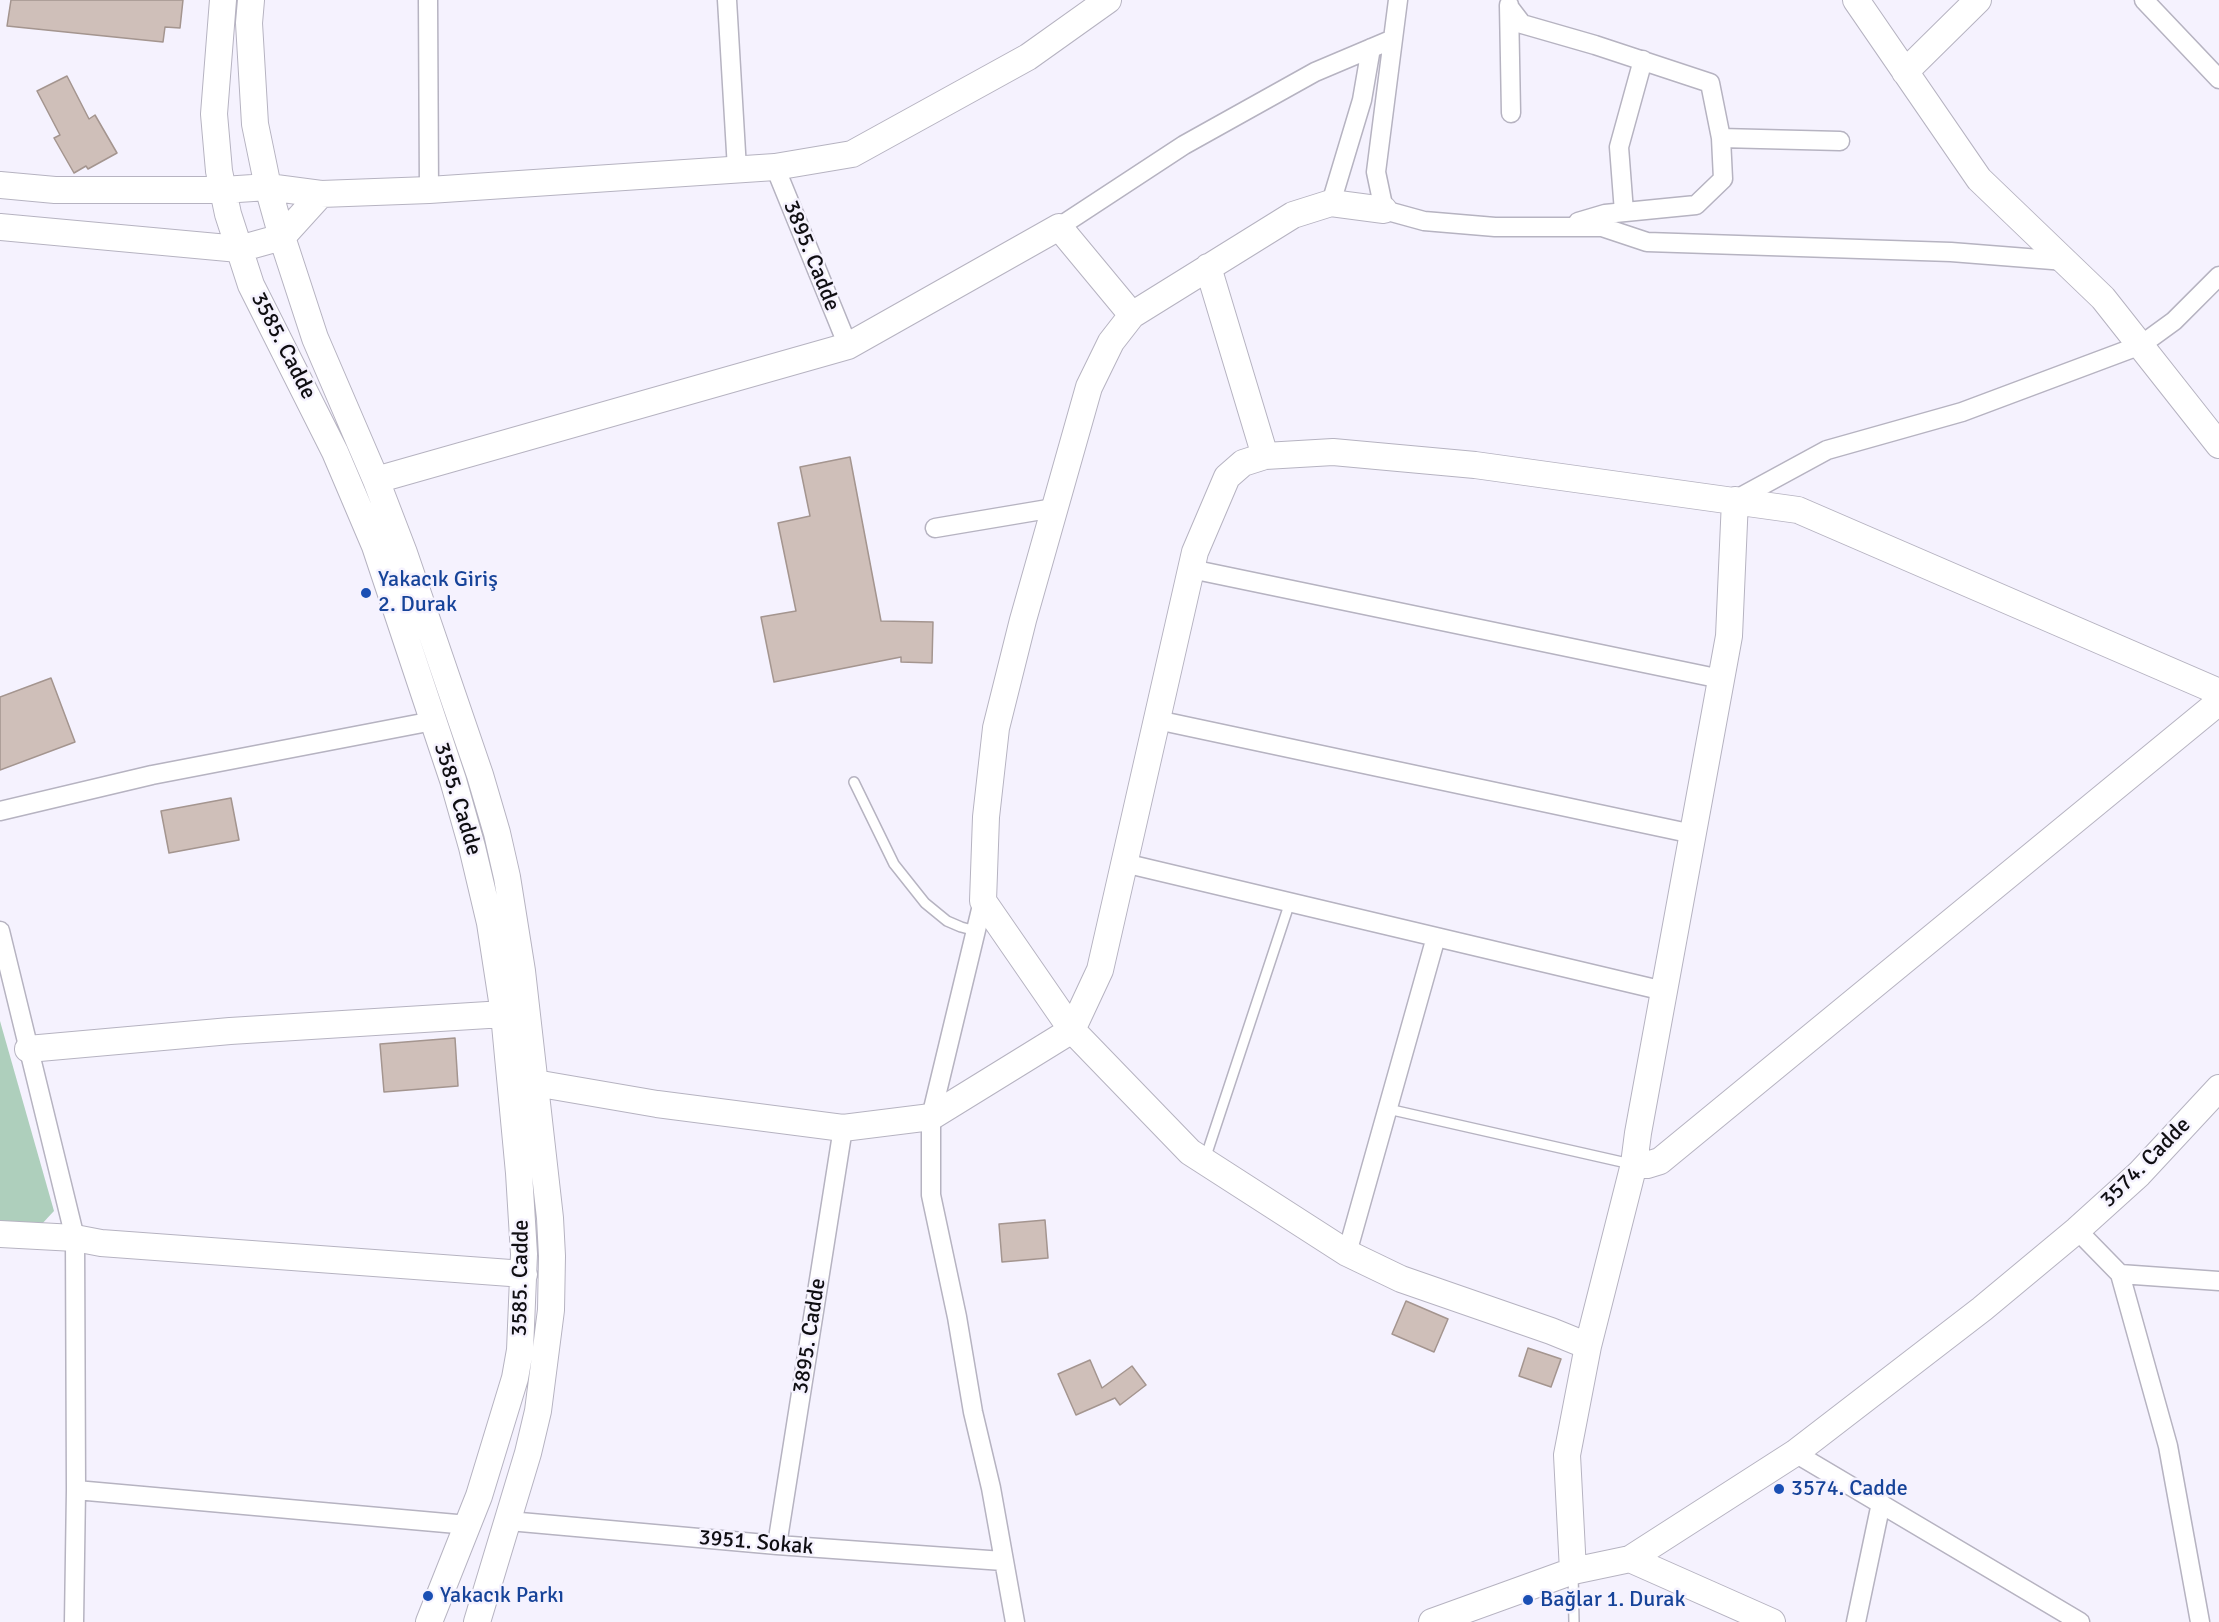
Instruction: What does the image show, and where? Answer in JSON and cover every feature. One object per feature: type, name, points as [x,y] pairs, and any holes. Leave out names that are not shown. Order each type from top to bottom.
[{"type":"street","name":"3585. Cadde","points":[[223,0],[214,114],[223,190],[238,249],[251,285],[317,413],[375,546],[472,847],[490,923],[504,1014],[519,1173],[524,1274],[522,1330],[515,1378],[490,1464],[429,1622]]},
{"type":"street","name":"3585. Cadde","points":[[251,0],[249,23],[255,124],[268,187],[282,237],[315,338],[376,480],[404,553],[480,775],[497,833],[518,941],[550,1218],[552,1256],[550,1310],[538,1411],[509,1521],[477,1622]]},
{"type":"street","points":[[428,0],[429,190]]},
{"type":"street","points":[[727,0],[737,169]]},
{"type":"street","points":[[0,185],[55,190],[223,190],[268,187],[321,194],[429,190],[775,167],[852,154],[1028,57],[1108,0]]},
{"type":"street","points":[[1384,210],[1376,172],[1398,0]]},
{"type":"street","points":[[1856,0],[1979,179],[2103,298],[2219,445]]},
{"type":"street","points":[[1905,72],[1978,0]]},
{"type":"street","points":[[2144,0],[2219,79]]},
{"type":"street","points":[[1508,4],[1522,24],[1643,60],[1710,83],[1721,138],[1723,179],[1696,205],[1605,214],[1562,227]]},
{"type":"street","points":[[1508,4],[1511,113]]},
{"type":"street","points":[[376,480],[848,346],[1059,227],[1184,145],[1315,72],[1393,39]]},
{"type":"street","points":[[1331,203],[1362,100],[1371,48]]},
{"type":"street","points":[[1624,212],[1619,147],[1643,60]]},
{"type":"street","points":[[1721,138],[1840,141]]},
{"type":"street","name":"3895. Cadde","points":[[775,167],[848,346]]},
{"type":"street","points":[[0,227],[238,249],[282,237],[321,194]]},
{"type":"street","points":[[1015,1622],[991,1488],[973,1412],[957,1317],[931,1195],[931,1117],[983,901],[986,817],[996,728],[1023,620],[1089,387],[1111,342],[1132,315],[1293,214],[1331,203],[1384,210],[1424,220],[1495,227],[1602,227],[1647,242],[1951,252],[2065,261]]},
{"type":"street","points":[[1059,227],[1132,315]]},
{"type":"street","points":[[1208,267],[1264,456]]},
{"type":"street","points":[[1736,500],[1827,450],[1962,412],[2140,345],[2174,321],[2219,276]]},
{"type":"street","points":[[535,1083],[657,1104],[843,1128],[931,1117],[1072,1030],[1100,970],[1195,552],[1227,477],[1244,463],[1264,456],[1333,452],[1475,465],[1798,510],[2219,692]]},
{"type":"street","points":[[1573,1571],[1567,1455],[1588,1346],[1634,1164],[1729,636],[1736,500]]},
{"type":"street","points":[[935,528],[1054,508]]},
{"type":"street","points":[[1191,569],[1721,679]]},
{"type":"street","points":[[1634,1164],[1647,1165],[1660,1161],[2219,702]]},
{"type":"street","points":[[1157,720],[1693,834]]},
{"type":"street","points":[[0,811],[152,776],[433,722]]},
{"type":"street","points":[[1124,863],[1664,991]]},
{"type":"street","points":[[983,901],[1072,1030],[1190,1152],[1347,1253],[1401,1279],[1551,1330],[1588,1346]]},
{"type":"street","points":[[0,931],[75,1238],[74,1622]]},
{"type":"street","points":[[1347,1253],[1436,937]]},
{"type":"street","points":[[28,1049],[230,1031],[504,1014]]},
{"type":"street","name":"3574. Cadde","points":[[1432,1622],[1573,1571],[1630,1560],[1795,1453],[1982,1310],[2077,1230],[2139,1173],[2219,1088]]},
{"type":"street","name":"3895. Cadde","points":[[777,1545],[843,1128]]},
{"type":"street","points":[[2077,1230],[2120,1274],[2168,1446],[2200,1622]]},
{"type":"street","points":[[0,1234],[524,1274]]},
{"type":"street","points":[[2120,1274],[2219,1281]]},
{"type":"street","points":[[1795,1453],[2080,1622]]},
{"type":"street","points":[[76,1490],[468,1525]]},
{"type":"street","points":[[1856,1622],[1881,1503]]},
{"type":"street","name":"3951. Sokak","points":[[509,1521],[777,1545],[1004,1561]]},
{"type":"street","points":[[1630,1560],[1772,1622]]},
{"type":"lane","points":[[854,782],[894,864],[925,903],[947,921],[976,931]]},
{"type":"lane","points":[[1204,1162],[1290,902]]},
{"type":"lane","points":[[1388,1109],[1634,1164]]},
{"type":"lane","points":[[1573,1571],[1574,1622]]},
{"type":"green space","points":[[0,1021],[54,1211],[40,1226],[0,1224]]},
{"type":"building","points":[[11,0],[183,0],[180,28],[165,27],[163,42],[7,26]]},
{"type":"building","points":[[67,76],[89,119],[95,115],[117,153],[88,169],[86,166],[74,173],[54,138],[60,135],[37,91]]},
{"type":"building","points":[[850,457],[881,621],[933,622],[932,663],[901,662],[901,657],[774,682],[761,617],[796,611],[778,523],[810,516],[800,467]]},
{"type":"building","points":[[51,678],[75,742],[0,770],[0,697]]},
{"type":"building","points":[[231,798],[239,840],[169,853],[161,811]]},
{"type":"building","points":[[455,1038],[458,1086],[384,1092],[380,1044]]},
{"type":"building","points":[[1045,1220],[1048,1258],[1002,1262],[999,1224]]},
{"type":"building","points":[[1406,1301],[1448,1319],[1434,1352],[1392,1334]]},
{"type":"building","points":[[1528,1348],[1561,1359],[1551,1387],[1519,1376]]},
{"type":"building","points":[[1090,1360],[1102,1388],[1132,1366],[1146,1385],[1120,1405],[1115,1398],[1076,1415],[1058,1374]]},
{"type":"place","name":"Yakacık Giriş 2. Durak","points":[[366,593]]},
{"type":"place","name":"3574. Cadde","points":[[1779,1489]]},
{"type":"place","name":"Yakacık Parkı","points":[[428,1596]]},
{"type":"place","name":"Bağlar 1. Durak","points":[[1528,1600]]}]
